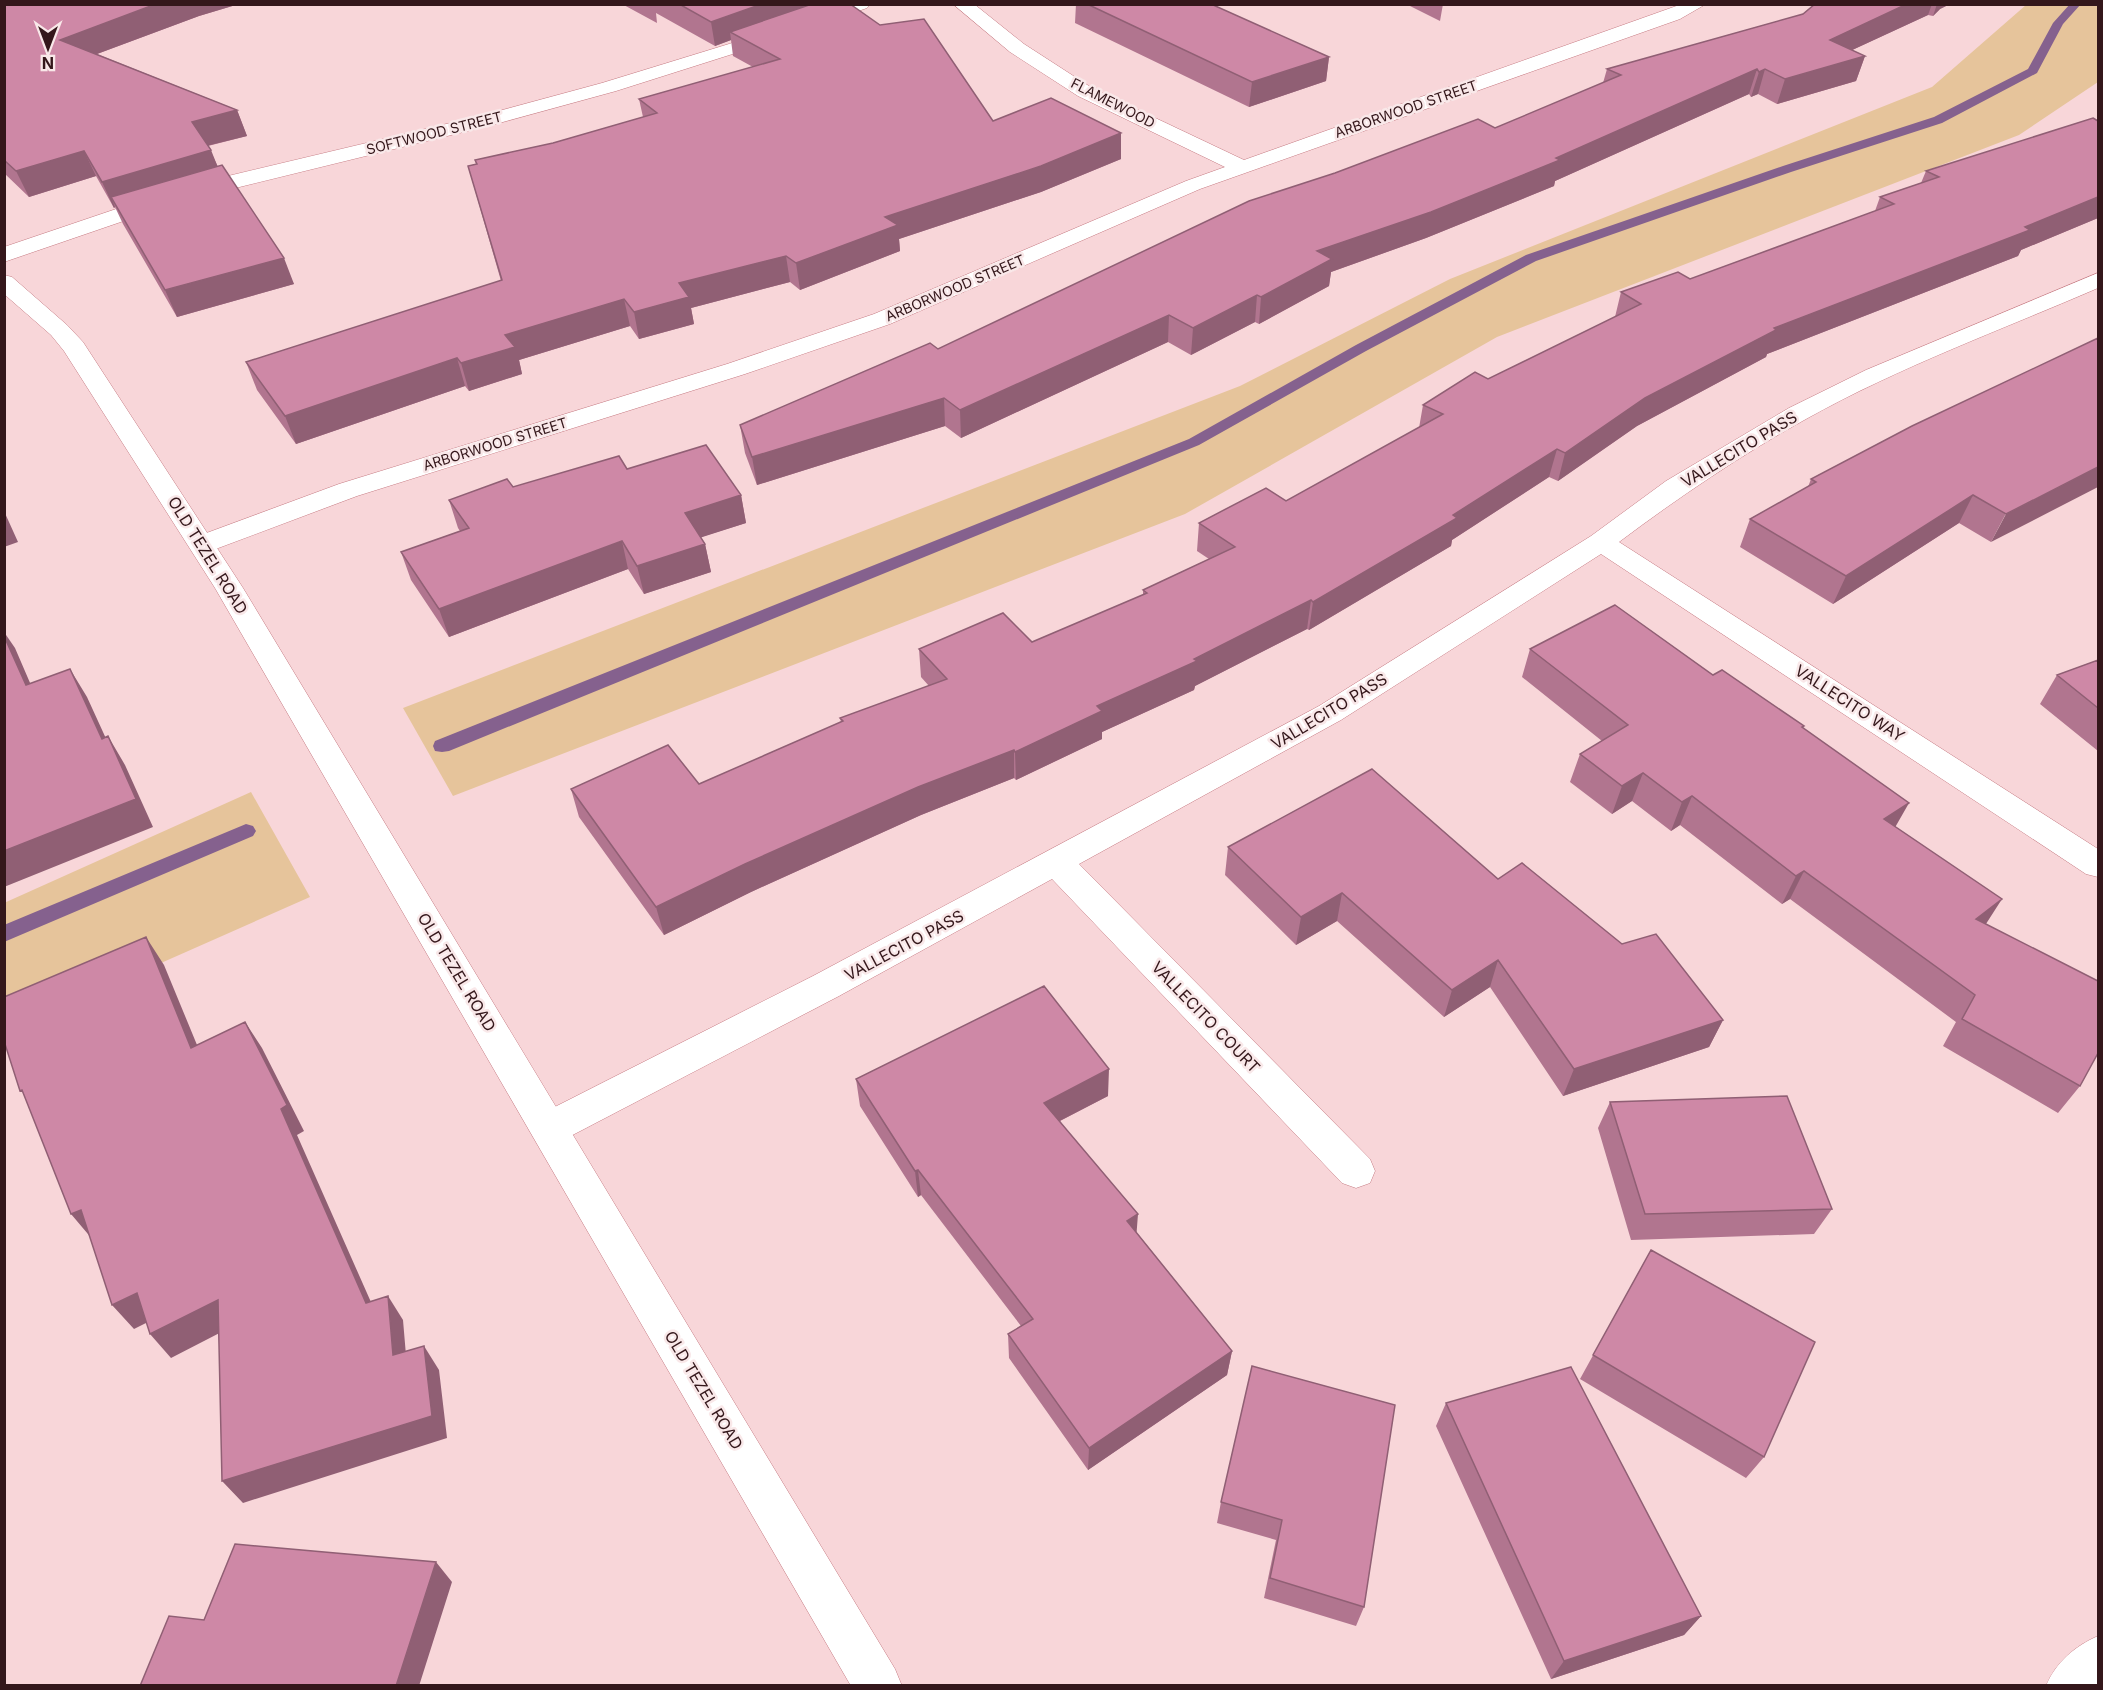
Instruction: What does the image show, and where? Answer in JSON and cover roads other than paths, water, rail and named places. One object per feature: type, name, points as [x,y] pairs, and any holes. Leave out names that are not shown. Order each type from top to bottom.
[{"type":"street","name":"SOFTWOOD STREET","points":[[4,255],[106,219],[211,187],[524,111],[606,88],[793,29],[861,4]]},
{"type":"street","name":"FLAMEWOOD","points":[[962,4],[1017,48],[1084,92],[1242,167]]},
{"type":"street","name":"ARBORWOOD STREET","points":[[203,544],[348,490],[736,369],[882,319],[1193,185],[1674,15],[1697,4]]},
{"type":"street","name":"VALLECITO PASS","points":[[550,1128],[826,986],[1330,713],[1601,542],[1675,487],[1798,413],[1875,375],[2098,280]]},
{"type":"street","name":"OLD TEZEL ROAD","points":[[4,282],[59,330],[74,347],[203,544],[878,1686]]},
{"type":"street","name":"VALLECITO WAY","points":[[1601,542],[2098,865]]},
{"type":"street","name":"VALLECITO COURT","points":[[1057,862],[1356,1171]]},
{"type":"street","points":[[2070,1686],[2098,1660]]},
{"type":"waterway","points":[[442,746],[1194,442],[1361,348],[1531,258],[1787,169],[1938,120],[2033,71],[2058,23],[2076,4]]},
{"type":"waterway","points":[[4,934],[246,831]]}]
